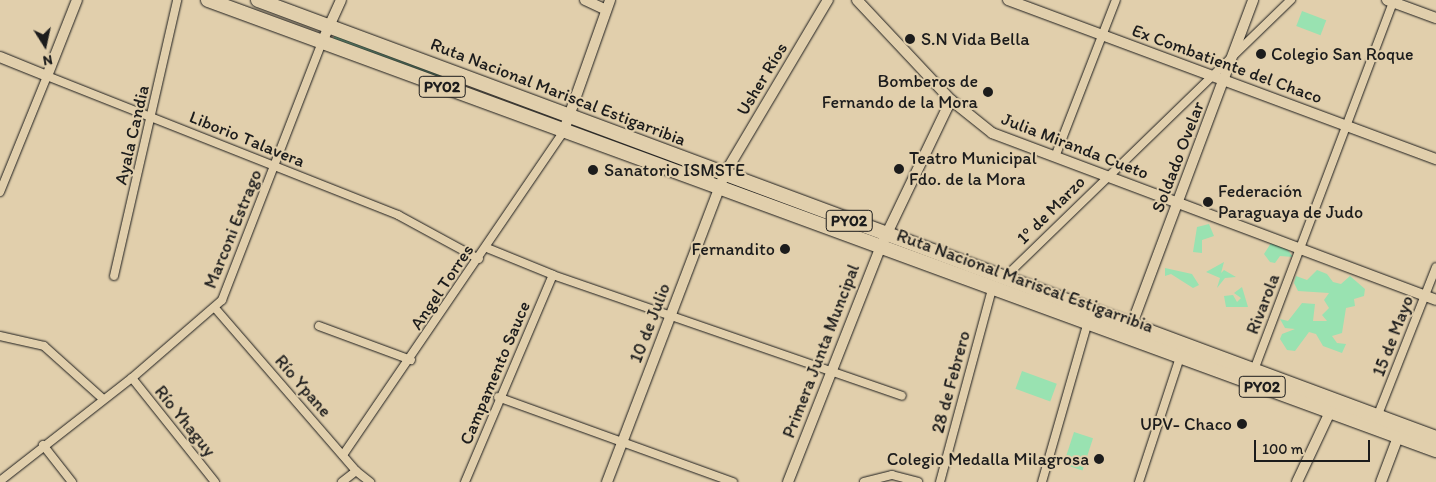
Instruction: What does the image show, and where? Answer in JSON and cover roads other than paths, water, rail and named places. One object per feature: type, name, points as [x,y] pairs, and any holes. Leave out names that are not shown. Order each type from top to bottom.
[{"type":"highway","name":"Ruta Nacional Mariscal Estigarribia","points":[[208,0],[563,132],[889,235],[1006,276],[1436,438]]},
{"type":"highway","name":"Ruta Nacional Mariscal Estigarribia","points":[[258,0],[567,114],[722,182],[880,248],[1087,325],[1180,356],[1436,450]]},
{"type":"highway","points":[[1107,332],[1112,317]]},
{"type":"street","points":[[0,192],[77,0]]},
{"type":"street","name":"Ayala Candia","points":[[114,276],[152,118],[176,0]]},
{"type":"street","points":[[322,42],[328,25],[341,0]]},
{"type":"street","points":[[563,132],[567,114],[608,5],[585,0]]},
{"type":"street","name":"Usher Ríos","points":[[722,182],[828,0]]},
{"type":"street","name":"Julia Miranda Cueto","points":[[857,0],[951,100],[992,133],[1436,300]]},
{"type":"street","name":"Ex Combatiente del Chaco","points":[[1008,0],[1436,159]]},
{"type":"street","points":[[1056,157],[1116,0]]},
{"type":"street","name":"Soldado Ovelar","points":[[1132,324],[1253,0]]},
{"type":"street","name":"1º de Marzo","points":[[1006,276],[1107,176],[1291,0]]},
{"type":"street","points":[[1392,1],[1436,18]]},
{"type":"street","name":"Rivarola","points":[[1254,370],[1392,1]]},
{"type":"street","name":"Marconi Estrago","points":[[0,481],[43,445],[132,378],[215,308],[274,167],[322,42]]},
{"type":"street","name":"Liborio Talavera","points":[[0,57],[398,215],[479,259]]},
{"type":"street","name":"Primera Junta Muncipal","points":[[788,482],[828,372],[880,248],[889,235],[951,100]]},
{"type":"street","name":"Angel Torres","points":[[343,455],[411,360],[563,132]]},
{"type":"street","name":"10 de Julio","points":[[606,482],[722,182]]},
{"type":"street","points":[[487,248],[553,275],[670,313],[828,372],[902,396]]},
{"type":"street","name":"15 de Mayo","points":[[1377,417],[1436,267]]},
{"type":"street","name":"Campamento Sauce","points":[[465,482],[498,397],[553,275]]},
{"type":"street","name":"28 de Febrero","points":[[940,482],[992,290]]},
{"type":"street","name":"Río Ypane","points":[[215,308],[356,471],[370,482]]},
{"type":"street","points":[[1042,482],[1087,325]]},
{"type":"street","points":[[319,326],[411,360]]},
{"type":"street","points":[[0,336],[44,346],[104,399]]},
{"type":"street","points":[[1139,482],[1180,356]]},
{"type":"street","name":"Río Yhaguy","points":[[132,378],[216,482]]},
{"type":"street","points":[[498,397],[623,440],[733,482]]},
{"type":"street","points":[[1297,482],[1330,412]]},
{"type":"street","points":[[1381,482],[1398,437]]},
{"type":"street","points":[[43,445],[72,482]]},
{"type":"street","points":[[342,482],[356,471]]},
{"type":"street","points":[[864,482],[892,475],[918,482]]},
{"type":"place","name":"S.N Vida Bella","points":[[910,39]]},
{"type":"place","name":"Colegio San Roque","points":[[1261,54]]},
{"type":"place","name":"Bomberos de Fernando de la Mora","points":[[988,92]]},
{"type":"place","name":"Teatro Municipal Fdo. de la Mora","points":[[899,169]]},
{"type":"place","name":"Sanatorio ISMSTE","points":[[593,170]]},
{"type":"place","name":"Federación Paraguaya de Judo","points":[[1208,202]]},
{"type":"place","name":"Fernandito","points":[[785,249]]},
{"type":"place","name":"UPV- Chaco","points":[[1242,424]]},
{"type":"place","name":"Colegio Medalla Milagrosa","points":[[1099,459]]}]
